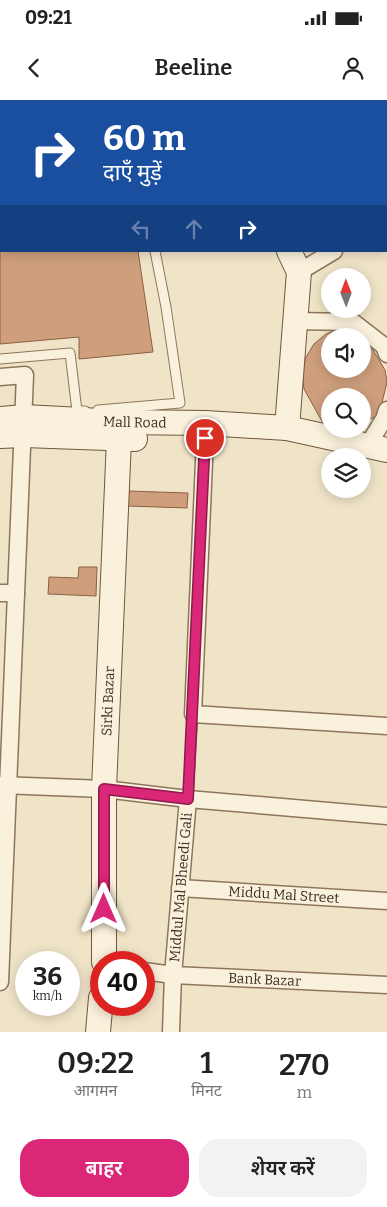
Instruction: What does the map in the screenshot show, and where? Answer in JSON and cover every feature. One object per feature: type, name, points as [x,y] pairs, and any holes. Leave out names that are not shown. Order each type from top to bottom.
[{"type":"street","points":[[287,428],[294,321],[294,262],[330,252]]},
{"type":"street","points":[[294,321],[353,322],[384,346],[387,354]]},
{"type":"street","points":[[0,377],[26,375],[24,426],[8,593],[0,982]]},
{"type":"street","points":[[370,448],[387,410]]},
{"type":"street","name":"Mall Road","points":[[0,419],[24,426],[205,423],[287,428],[354,448]]},
{"type":"street","points":[[119,423],[205,438],[290,443],[333,448]]},
{"type":"street","name":"Sirki Bazar","points":[[104,951],[104,789],[119,423]]},
{"type":"street","points":[[0,436],[24,426]]},
{"type":"street","points":[[205,438],[193,714],[387,726]]},
{"type":"street","points":[[371,454],[387,463]]},
{"type":"street","points":[[4,785],[104,789],[188,799],[387,816]]},
{"type":"street","name":"Middul Mal Bheedi Gali","points":[[171,1032],[180,888],[188,799]]},
{"type":"street","name":"Middu Mal Street","points":[[180,888],[387,901]]},
{"type":"street","name":"Bank Bazar","points":[[155,972],[387,986]]},
{"type":"street","points":[[98,1032],[99,1016]]},
{"type":"lane","points":[[0,359],[70,353],[77,411],[119,423],[180,403],[166,307],[155,252]]},
{"type":"lane","points":[[188,799],[193,714]]},
{"type":"building","points":[[0,252],[138,252],[153,352],[79,359],[79,337],[0,344]]},
{"type":"building","points":[[321,338],[321,378],[371,378],[371,347],[385,370],[387,382],[379,415],[371,419],[371,388],[321,388],[321,419],[304,389],[302,373],[306,357],[314,344]]},
{"type":"building","points":[[128,491],[188,493],[187,508],[128,506]]},
{"type":"building","points":[[79,567],[97,567],[96,596],[48,594],[49,577],[78,578]]},
{"type":"route","points":[[104,909],[104,789],[188,799],[205,438]]}]
